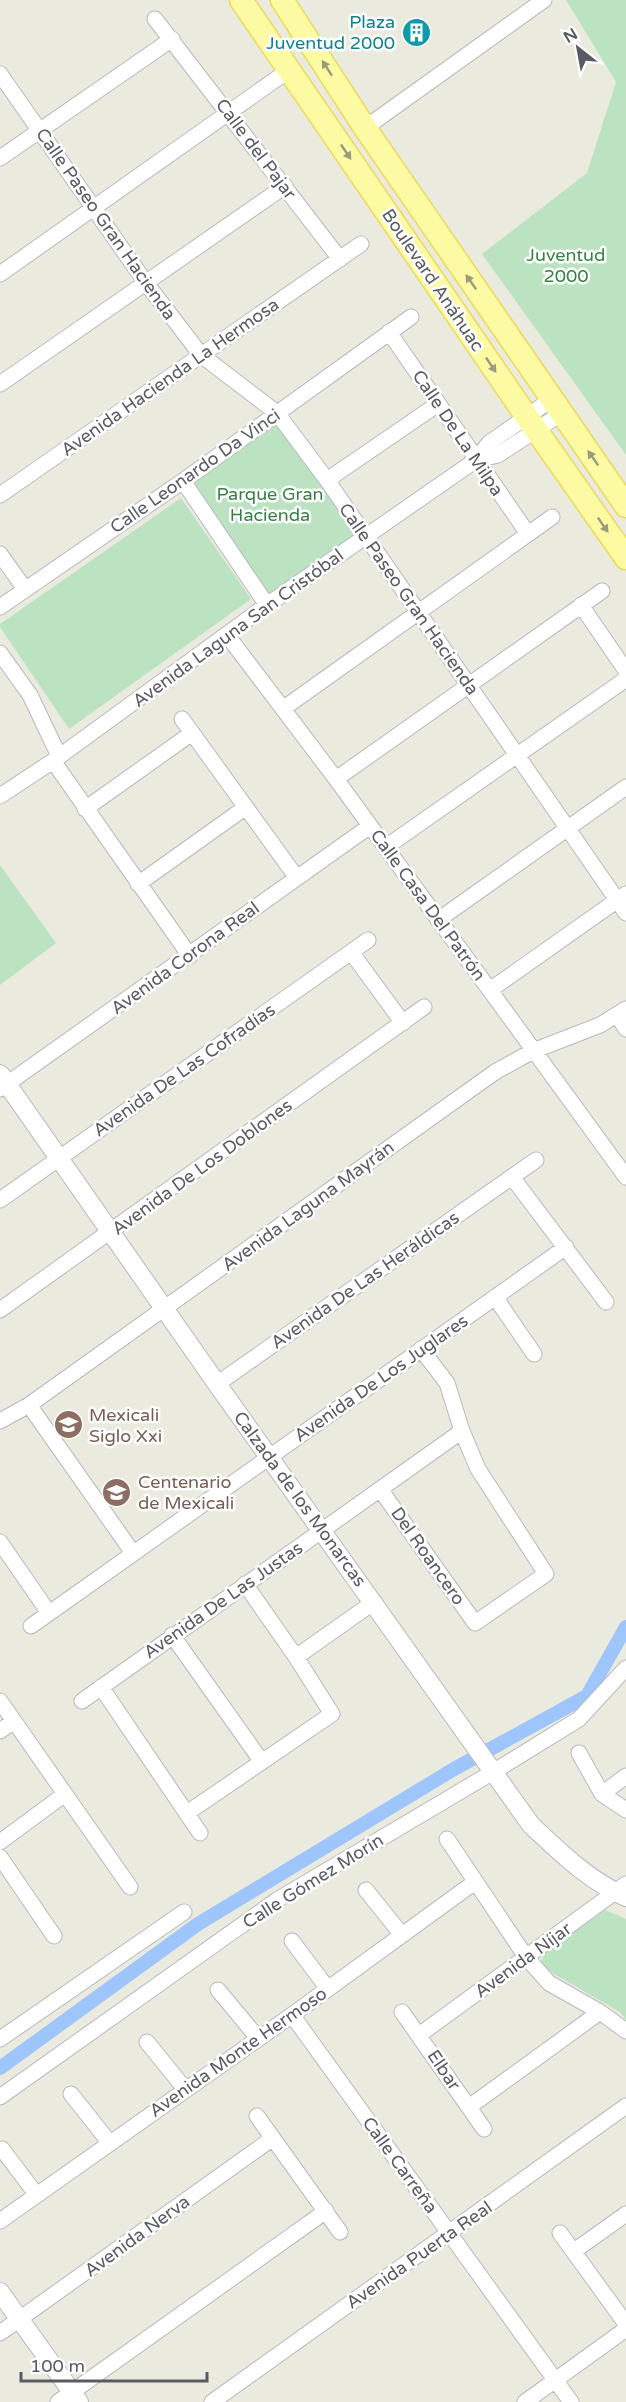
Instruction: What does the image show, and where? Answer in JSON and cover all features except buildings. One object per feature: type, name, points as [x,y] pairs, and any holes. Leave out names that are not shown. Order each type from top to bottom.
[{"type":"main road","name":"Boulevard Anáhuac","points":[[242,0],[626,558]]},
{"type":"main road","name":"Boulevard Anáhuac","points":[[282,0],[365,128],[626,506]]},
{"type":"main road","points":[[289,70],[347,128],[355,131],[365,128]]},
{"type":"street","points":[[365,128],[544,0]]},
{"type":"street","name":"Calle del Pajar","points":[[155,19],[340,259]]},
{"type":"street","points":[[0,158],[172,39]]},
{"type":"street","points":[[0,274],[289,70]]},
{"type":"street","name":"Calle Paseo Gran Hacienda","points":[[0,74],[146,283],[201,355],[277,413],[327,480],[568,828],[623,902]]},
{"type":"street","points":[[0,384],[285,186]]},
{"type":"street","name":"Avenida Hacienda La Hermosa","points":[[0,495],[361,244]]},
{"type":"street","name":"Calle Leonardo Da Vinci","points":[[0,607],[183,481],[411,317]]},
{"type":"street","name":"Calle De La Milpa","points":[[389,332],[528,534]]},
{"type":"street","points":[[327,480],[438,404]]},
{"type":"street","name":"Avenida Laguna San Cristóbal","points":[[0,796],[56,759],[267,605],[476,460],[489,443],[532,424],[557,406]]},
{"type":"street","points":[[183,481],[267,605]]},
{"type":"street","points":[[284,708],[552,517]]},
{"type":"street","points":[[0,554],[25,589]]},
{"type":"street","points":[[336,778],[602,591]]},
{"type":"street","points":[[581,604],[626,671]]},
{"type":"street","name":"Calle Casa Del Patrón","points":[[227,635],[336,778],[626,1177]]},
{"type":"street","points":[[0,653],[30,695],[56,759],[85,809],[190,956]]},
{"type":"street","points":[[386,848],[626,679]]},
{"type":"street","points":[[182,719],[297,878]]},
{"type":"street","points":[[85,809],[192,733]]},
{"type":"street","points":[[438,920],[626,787]]},
{"type":"street","points":[[138,884],[246,807]]},
{"type":"street","name":"Avenida Corona Real","points":[[2,1082],[190,956],[370,826]]},
{"type":"street","points":[[490,990],[623,902]]},
{"type":"street","name":"Avenida De Las Cofradías","points":[[0,1200],[368,940]]},
{"type":"street","points":[[351,952],[403,1023]]},
{"type":"street","name":"Avenida De Los Doblones","points":[[0,1310],[424,1007]]},
{"type":"street","points":[[621,1012],[626,1029]]},
{"type":"street","name":"Avenida Laguna Mayrán","points":[[0,1421],[29,1405],[495,1072],[621,1012]]},
{"type":"street","name":"Calzada de los Monarcas","points":[[2,1082],[531,1825],[573,1864],[622,1891]]},
{"type":"street","name":"Avenida De Las Heráldicas","points":[[217,1384],[536,1160]]},
{"type":"street","points":[[512,1177],[606,1302]]},
{"type":"street","name":"Avenida De Los Juglares","points":[[31,1626],[566,1247]]},
{"type":"street","points":[[495,1297],[534,1354]]},
{"type":"street","points":[[421,1349],[447,1383],[462,1431]]},
{"type":"street","points":[[29,1405],[133,1553]]},
{"type":"street","name":"Avenida De Las Justas","points":[[82,1701],[462,1431]]},
{"type":"street","name":"Del Roancero","points":[[380,1489],[476,1623],[546,1574],[478,1469],[462,1431]]},
{"type":"street","points":[[0,1542],[49,1613]]},
{"type":"street","points":[[187,1813],[332,1714],[245,1584]]},
{"type":"street","points":[[296,1657],[374,1602]]},
{"type":"street","points":[[172,1635],[262,1762]]},
{"type":"street","name":"Calle Gómez Morín","points":[[0,2097],[276,1900],[491,1768],[579,1719],[626,1668]]},
{"type":"street","points":[[101,1687],[200,1833]]},
{"type":"street","points":[[0,1701],[129,1887]]},
{"type":"street","points":[[0,1731],[14,1721]]},
{"type":"street","points":[[579,1753],[602,1794],[626,1810]]},
{"type":"street","points":[[602,1794],[626,1776]]},
{"type":"street","points":[[0,1842],[65,1794]]},
{"type":"street","points":[[447,1839],[526,1957],[549,1983],[600,2012],[626,2031]]},
{"type":"street","points":[[0,1857],[54,1936]]},
{"type":"street","name":"Avenida Monte Hermoso","points":[[0,2221],[292,2015],[475,1882]]},
{"type":"street","points":[[366,1890],[402,1935]]},
{"type":"street","name":"Avenida Níjar","points":[[419,2035],[622,1891]]},
{"type":"street","points":[[0,2039],[184,1912]]},
{"type":"street","points":[[292,1941],[328,1989]]},
{"type":"street","points":[[218,1990],[258,2038]]},
{"type":"street","name":"Elbar","points":[[402,2012],[484,2128]]},
{"type":"street","points":[[469,2107],[600,2012]]},
{"type":"street","name":"Calle Carreña","points":[[292,2015],[571,2402]]},
{"type":"street","points":[[147,2042],[185,2089]]},
{"type":"street","points":[[71,2094],[109,2142]]},
{"type":"street","name":"Avenida Puerta Real","points":[[212,2402],[626,2106]]},
{"type":"street","points":[[257,2116],[340,2232]]},
{"type":"street","name":"Avenida Nerva","points":[[0,2333],[273,2138]]},
{"type":"street","points":[[2,2149],[36,2194]]},
{"type":"street","points":[[0,2292],[20,2319],[70,2399],[326,2211]]},
{"type":"street","points":[[574,2251],[626,2214]]},
{"type":"street","points":[[560,2233],[626,2324]]},
{"type":"street","points":[[525,2402],[626,2329]]},
{"type":"green space","name":"Juventud 2000","points":[[566,0],[626,0],[626,455],[482,254],[587,173],[616,82]]},
{"type":"green space","name":"Parque Gran Hacienda","points":[[276,420],[359,536],[270,598],[189,484]]},
{"type":"green space","points":[[181,498],[251,599],[69,729],[0,624]]},
{"type":"green space","points":[[0,865],[56,943],[0,985]]},
{"type":"green space","points":[[605,1910],[626,1919],[626,2020],[620,2012],[540,1966],[544,1954]]},
{"type":"waterway","points":[[0,2068],[198,1924],[454,1769],[587,1696],[626,1627]]},
{"type":"place","name":"Plaza Juventud 2000","points":[[416,32]]},
{"type":"place","name":"Mexicali Siglo Xxi","points":[[68,1425]]},
{"type":"place","name":"Centenario de Mexicali","points":[[117,1492]]}]
